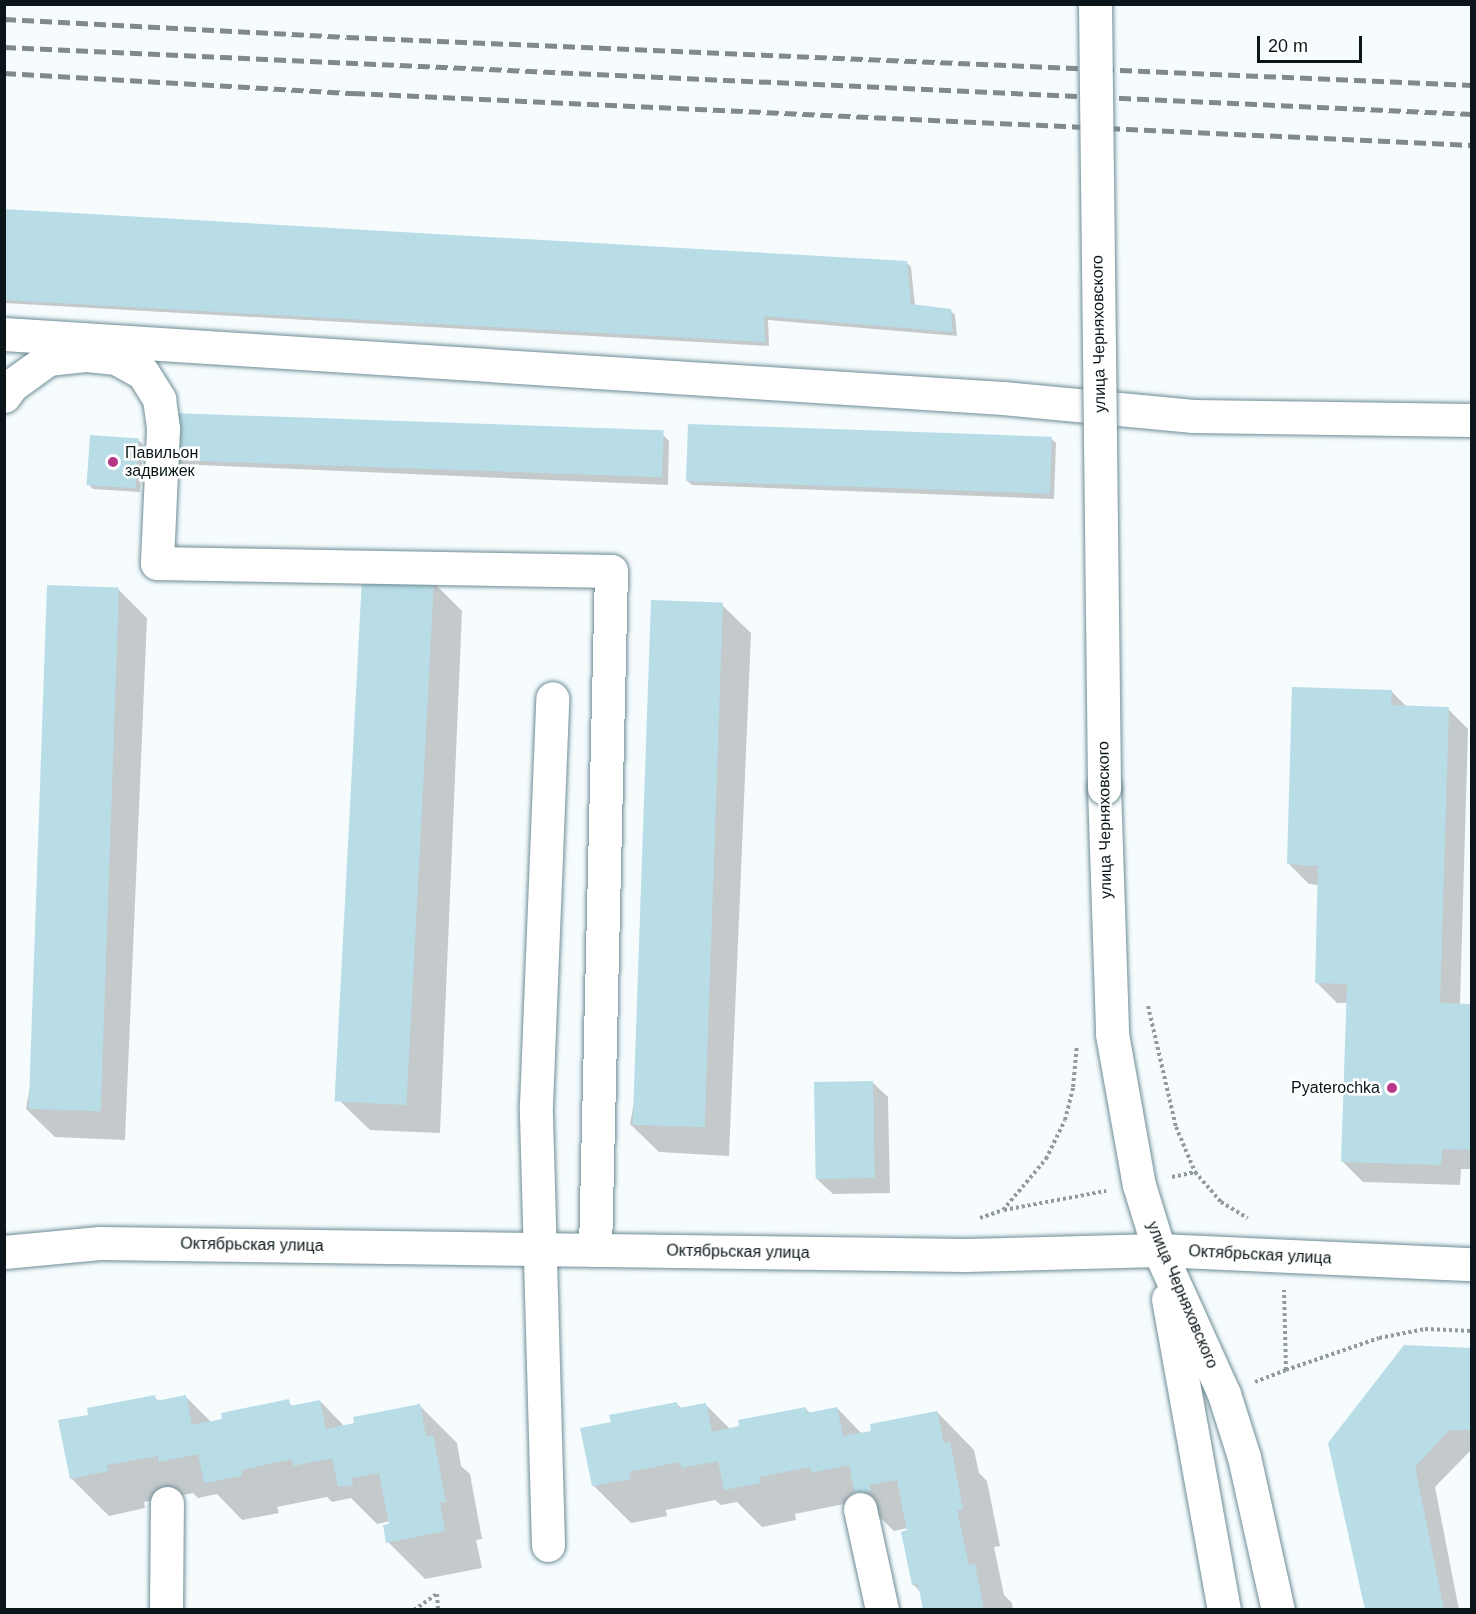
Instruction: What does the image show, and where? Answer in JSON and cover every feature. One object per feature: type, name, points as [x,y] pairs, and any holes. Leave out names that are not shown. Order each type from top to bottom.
[{"type":"street","name":"улица Черняховского","points":[[1095,4],[1104,788],[1108,978],[1112,1034],[1139,1185],[1159,1250],[1224,1394],[1244,1457],[1278,1610]]},
{"type":"street","points":[[4,334],[1003,398],[1193,416],[1472,420]]},
{"type":"street","points":[[4,396],[12,385],[48,359],[87,355],[116,358],[143,373],[159,399],[163,429],[157,563],[611,571],[595,1250]]},
{"type":"street","points":[[548,1545],[536,1105],[552,698]]},
{"type":"street","name":"Октябрьская улица","points":[[4,1252],[100,1243],[965,1255],[1159,1250],[1472,1264]]},
{"type":"street","points":[[1159,1250],[1224,1610]]},
{"type":"street","points":[[166,1610],[167,1503]]},
{"type":"street","points":[[860,1509],[882,1610]]},
{"type":"path","points":[[1146,995],[1155,1046],[1176,1127],[1195,1172],[1221,1202],[1248,1218],[1257,1219]]},
{"type":"path","points":[[1003,1210],[1046,1159],[1065,1120],[1072,1087],[1076,1035]]},
{"type":"path","points":[[973,1221],[1003,1210],[1139,1185],[1195,1172]]},
{"type":"path","points":[[1283,1257],[1286,1370]]},
{"type":"path","points":[[1224,1394],[1379,1338],[1425,1329],[1472,1331]]},
{"type":"path","points":[[414,1610],[437,1594],[438,1610]]},
{"type":"building","points":[[4,209],[907,261],[911,304],[951,309],[953,332],[764,316],[765,342],[4,300]]},
{"type":"building","points":[[172,413],[664,430],[662,477],[170,460]]},
{"type":"building","points":[[688,424],[1052,437],[1050,494],[686,481]]},
{"type":"building","name":"Павильон задвижек","points":[[90,435],[139,438],[135,488],[87,485]]},
{"type":"building","points":[[362,577],[434,581],[406,1105],[335,1101]]},
{"type":"building","points":[[47,585],[119,588],[101,1111],[29,1109]]},
{"type":"building","points":[[651,600],[723,603],[705,1127],[633,1125]]},
{"type":"building","points":[[1292,687],[1392,690],[1391,705],[1449,707],[1440,1003],[1472,1004],[1472,1150],[1442,1149],[1441,1165],[1341,1162],[1347,984],[1315,983],[1318,866],[1287,864]]},
{"type":"building","points":[[873,1081],[875,1178],[816,1179],[814,1082]]},
{"type":"building","points":[[1404,1345],[1472,1348],[1472,1430],[1449,1430],[1415,1467],[1444,1610],[1365,1610],[1328,1443]]},
{"type":"building","points":[[155,1395],[156,1401],[186,1395],[192,1425],[222,1419],[221,1413],[289,1399],[290,1406],[320,1400],[326,1429],[354,1423],[353,1417],[420,1404],[426,1436],[433,1435],[446,1502],[440,1503],[445,1531],[386,1543],[383,1525],[389,1524],[379,1473],[352,1478],[353,1485],[338,1487],[332,1458],[293,1466],[292,1459],[241,1470],[242,1476],[204,1483],[198,1454],[159,1462],[158,1456],[107,1465],[108,1471],[70,1479],[58,1420],[88,1415],[87,1408]]},
{"type":"building","points":[[677,1402],[678,1408],[706,1403],[712,1432],[739,1426],[738,1420],[806,1407],[807,1413],[837,1407],[843,1436],[871,1431],[870,1424],[937,1411],[944,1443],[950,1442],[963,1509],[957,1510],[969,1565],[975,1564],[984,1610],[923,1610],[918,1584],[912,1585],[901,1532],[907,1530],[897,1480],[869,1485],[871,1491],[855,1494],[849,1465],[811,1473],[810,1467],[759,1477],[760,1483],[724,1490],[718,1461],[682,1468],[680,1462],[629,1472],[631,1479],[592,1486],[580,1428],[611,1422],[609,1415]]},
{"type":"railway","points":[[4,19],[347,37],[1472,85]]},
{"type":"railway","points":[[4,47],[1472,114]]},
{"type":"railway","points":[[4,73],[353,93],[1472,145]]},
{"type":"place","name":"Павильон задвижек","points":[[113,462]]},
{"type":"place","name":"Pyaterochka","points":[[1392,1088]]}]
